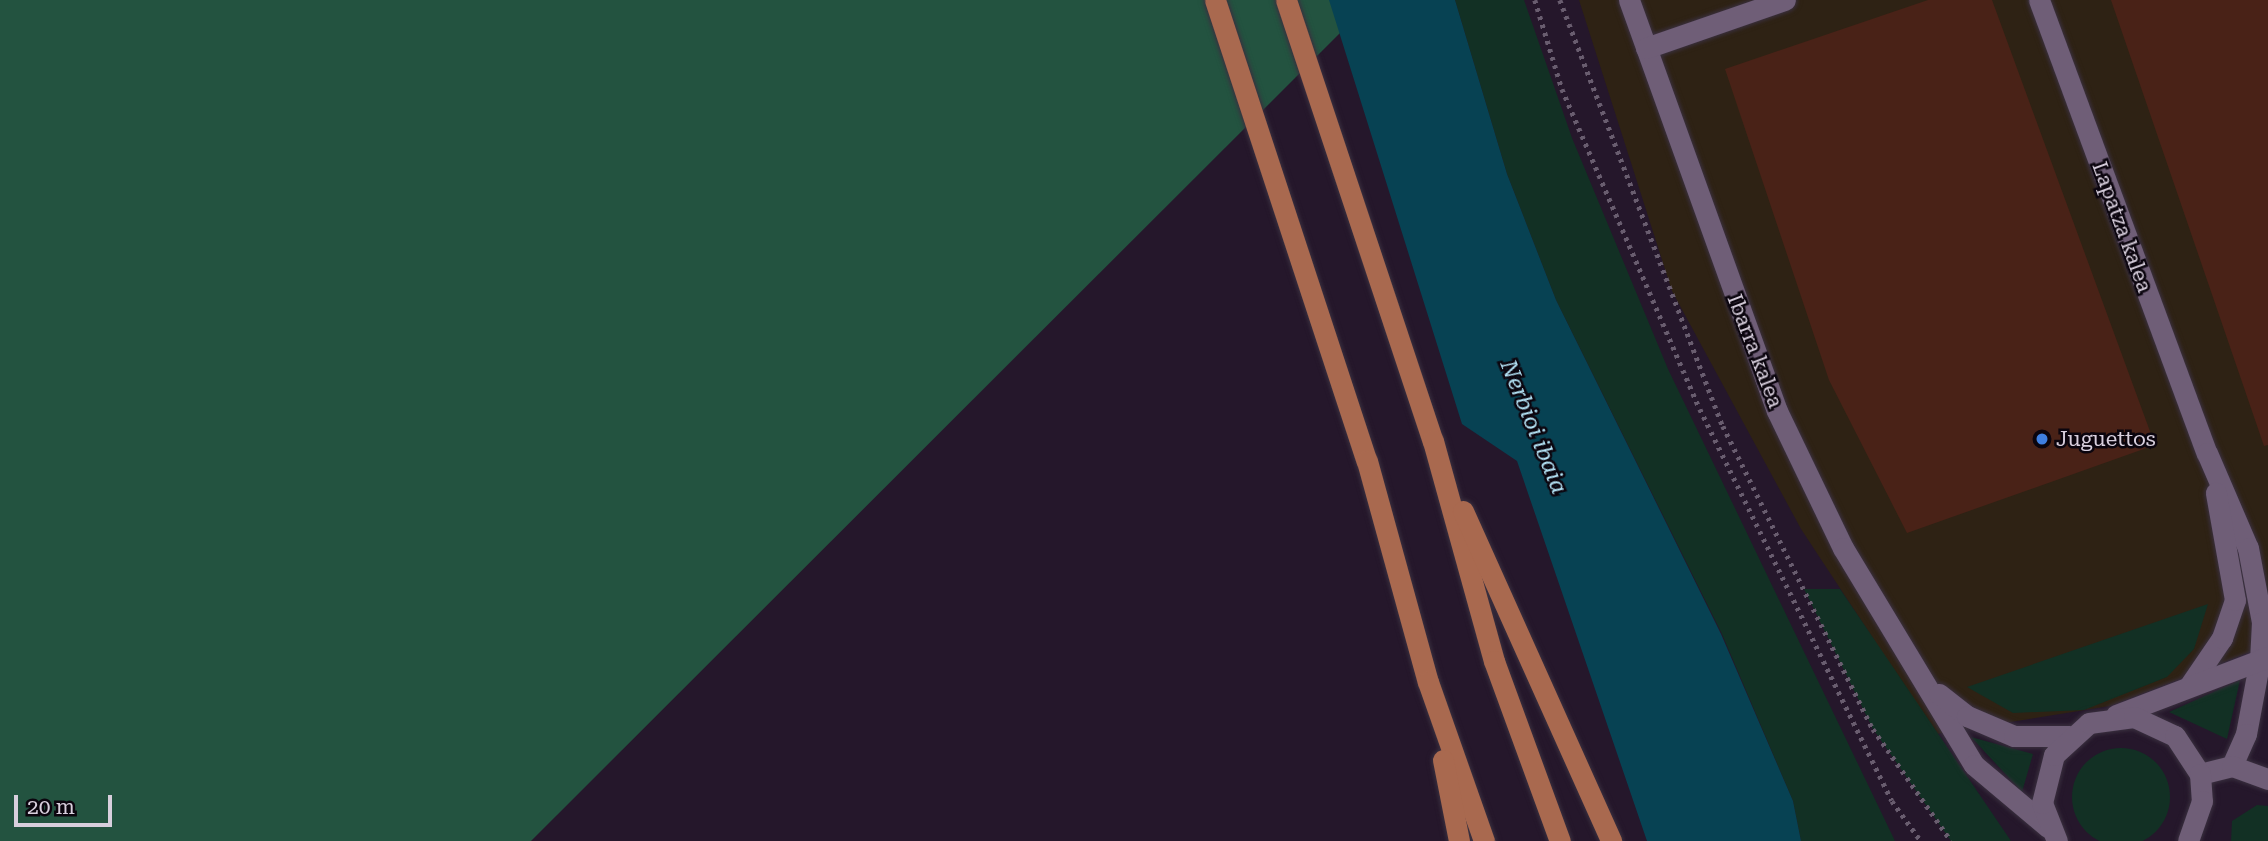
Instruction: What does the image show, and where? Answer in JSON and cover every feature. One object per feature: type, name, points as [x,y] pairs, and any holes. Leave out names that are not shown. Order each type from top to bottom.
[{"type":"main road","points":[[1214,0],[1367,461],[1428,682],[1484,841]]},
{"type":"main road","points":[[1286,0],[1433,441],[1494,661],[1560,841]]},
{"type":"main road","points":[[1433,441],[1611,841]]},
{"type":"main road","points":[[1428,682],[1459,841]]},
{"type":"street","name":"Ibarra kalea","points":[[1629,0],[1777,411],[1874,609],[1924,681],[1974,765],[2052,836]]},
{"type":"street","points":[[1646,48],[1785,0]]},
{"type":"street","name":"Lapatza kalea","points":[[2039,0],[2207,453]]},
{"type":"street","points":[[2207,453],[2248,548],[2262,622],[2264,658],[2246,734],[2232,766]]},
{"type":"street","points":[[2190,685],[2222,638],[2235,600],[2207,453]]},
{"type":"street","points":[[2248,548],[2268,567]]},
{"type":"street","name":"Ibarra kalea","points":[[1924,681],[1987,727],[2041,740],[2069,736],[2190,685],[2264,658]]},
{"type":"street","points":[[2246,734],[2268,709]]},
{"type":"street","points":[[2112,717],[2134,717],[2175,736],[2200,774],[2202,801],[2188,841]]},
{"type":"street","points":[[2052,836],[2045,778],[2069,736]]},
{"type":"street","points":[[2200,774],[2232,766],[2268,779]]},
{"type":"path","points":[[1535,0],[1562,89],[1700,409],[1892,801],[1921,841]]},
{"type":"path","points":[[1560,0],[1723,426],[1872,729],[1951,841]]},
{"type":"shaded area","points":[[1579,0],[2268,0],[2268,645],[2110,706],[1936,734],[1801,529],[1672,291]]},
{"type":"green space","points":[[0,0],[1373,0],[531,841],[0,841]]},
{"type":"green space","points":[[1455,0],[1524,0],[1572,138],[1668,369],[1895,841],[1801,841],[1793,801],[1722,634],[1556,300],[1507,174]]},
{"type":"green space","points":[[1804,589],[1840,589],[2011,841],[1951,841],[1873,729]]},
{"type":"green space","points":[[2208,604],[2194,649],[2167,677],[2084,710],[2013,713],[1967,687]]},
{"type":"green space","points":[[2240,680],[2227,739],[2169,712]]},
{"type":"green space","points":[[1971,737],[2033,754],[2022,792]]},
{"type":"green space","points":[[2121,748],[2148,756],[2162,770],[2170,797],[2162,824],[2148,838],[2121,846],[2094,838],[2080,824],[2072,797],[2080,770],[2094,756]]},
{"type":"green space","points":[[2257,805],[2268,806],[2268,841],[2231,841],[2232,821]]},
{"type":"water","name":"Nerbioi ibaia","points":[[1329,0],[1455,0],[1507,174],[1556,300],[1721,634],[1793,801],[1801,841],[1647,841],[1517,461],[1462,424]]},
{"type":"building","points":[[1928,0],[1992,0],[2155,445],[1907,533],[1829,380],[1725,69]]},
{"type":"building","points":[[2111,0],[2268,0],[2268,445],[2264,446]]},
{"type":"place","name":"Juguettos","points":[[2042,439]]}]
